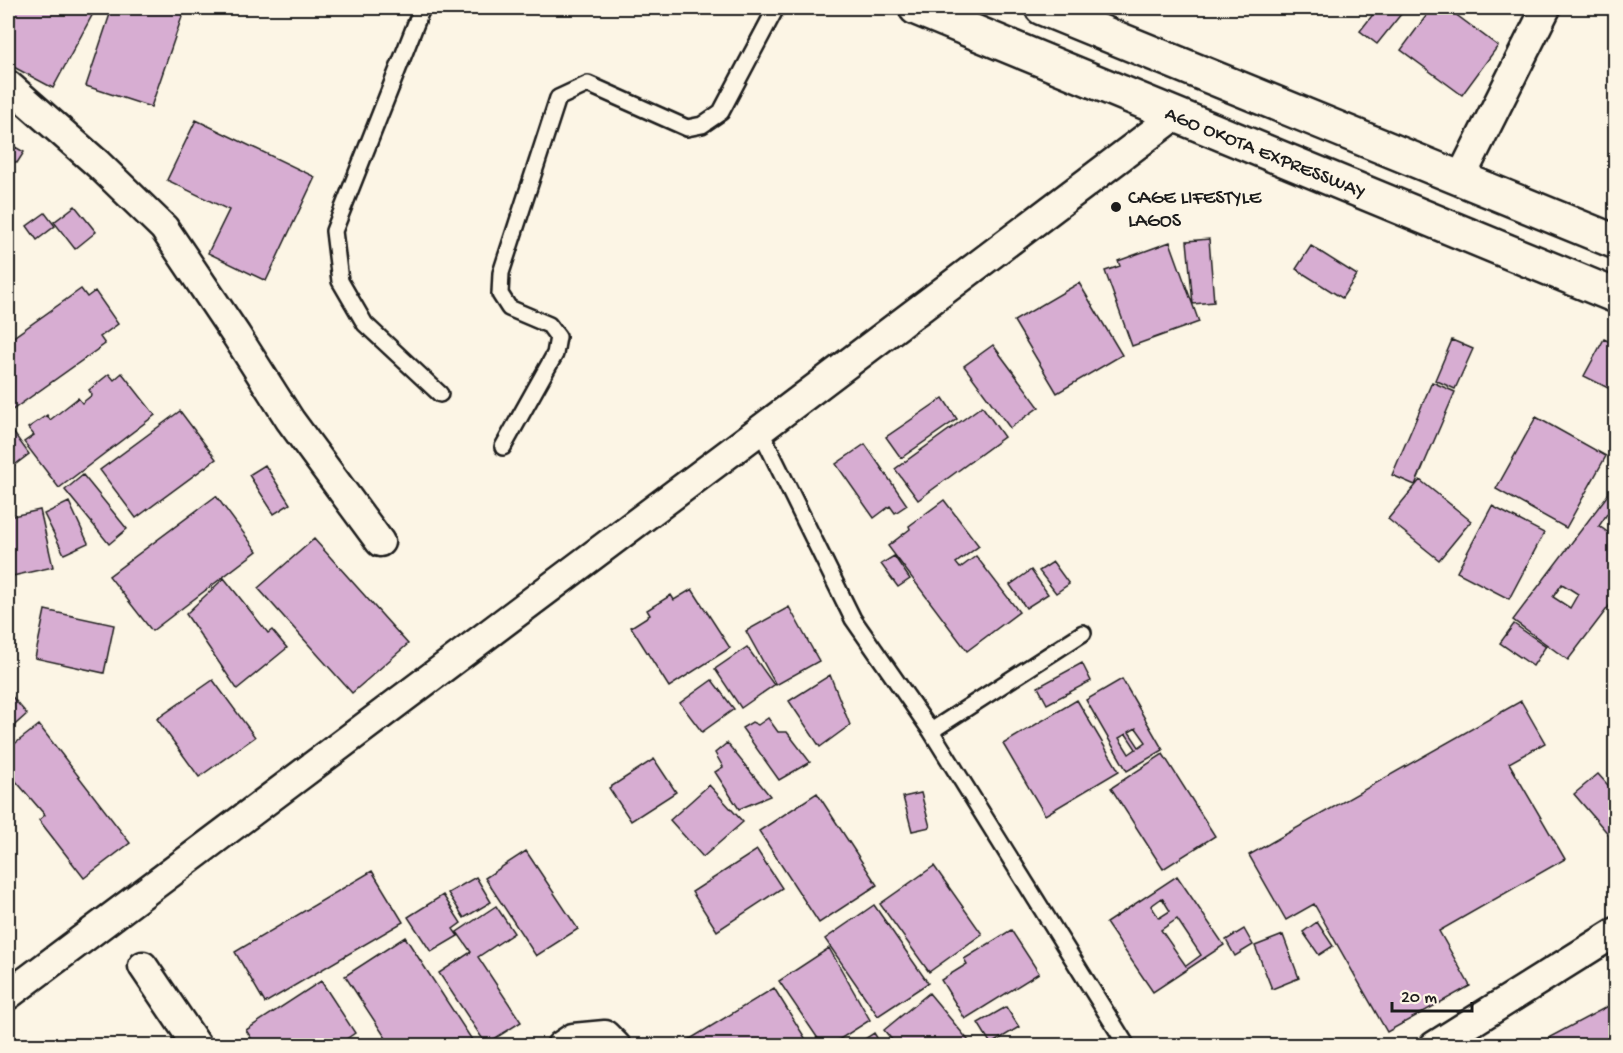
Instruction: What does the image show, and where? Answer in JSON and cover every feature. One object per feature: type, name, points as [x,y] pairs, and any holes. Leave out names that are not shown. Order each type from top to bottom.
[{"type":"main road","name":"AGO OKOTA EXPRESSWAY","points":[[916,8],[1391,201],[1616,296]]},
{"type":"main road","points":[[1042,8],[1616,242]]},
{"type":"street","points":[[1460,179],[1546,8]]},
{"type":"street","points":[[8,86],[98,164],[164,228],[230,325],[290,420],[380,542]]},
{"type":"street","points":[[8,995],[1176,115]]},
{"type":"street","points":[[1434,1046],[1616,932]]},
{"type":"street","points":[[144,966],[197,1046]]},
{"type":"street","points":[[561,1046],[573,1038],[605,1035],[616,1046]]},
{"type":"lane","points":[[422,8],[334,231],[340,281],[365,324],[440,394]]},
{"type":"lane","points":[[503,447],[555,354],[558,337],[549,325],[509,308],[500,294],[501,273],[558,98],[588,84],[687,128],[702,125],[721,112],[776,8]]},
{"type":"lane","points":[[760,430],[853,619],[932,731],[1127,1046]]},
{"type":"lane","points":[[932,731],[1083,633]]},
{"type":"building","points":[[15,8],[96,8],[53,88],[8,64],[8,22]]},
{"type":"building","points":[[112,8],[185,8],[151,107],[86,86]]},
{"type":"building","points":[[1378,8],[1406,8],[1377,44],[1360,31]]},
{"type":"building","points":[[1432,8],[1447,8],[1498,46],[1462,95],[1401,50]]},
{"type":"building","points":[[196,120],[315,177],[266,281],[208,253],[229,210],[167,180]]},
{"type":"building","points":[[15,147],[24,152],[17,163],[8,158]]},
{"type":"building","points":[[75,206],[96,232],[75,249],[54,222]]},
{"type":"building","points":[[45,213],[55,226],[37,240],[27,226]]},
{"type":"building","points":[[1209,239],[1214,302],[1193,304],[1187,241]]},
{"type":"building","points":[[1170,242],[1199,322],[1132,346],[1105,271],[1120,266],[1118,261]]},
{"type":"building","points":[[1311,246],[1357,275],[1342,298],[1296,269]]},
{"type":"building","points":[[1079,283],[1122,355],[1057,393],[1014,321]]},
{"type":"building","points":[[81,289],[87,297],[95,291],[118,324],[100,337],[105,344],[8,413],[8,341]]},
{"type":"building","points":[[1604,339],[1616,345],[1616,392],[1584,376]]},
{"type":"building","points":[[1452,340],[1473,349],[1455,389],[1435,380]]},
{"type":"building","points":[[993,345],[1039,407],[1010,428],[964,366]]},
{"type":"building","points":[[122,373],[155,415],[59,488],[24,442],[34,435],[28,428],[47,415],[50,420],[78,398],[82,403],[92,395],[89,390],[109,374],[114,380]]},
{"type":"building","points":[[1432,382],[1455,392],[1415,485],[1392,475]]},
{"type":"building","points":[[943,398],[957,419],[901,458],[886,437]]},
{"type":"building","points":[[982,406],[1004,437],[918,500],[895,469]]},
{"type":"building","points":[[180,411],[216,459],[136,518],[100,470]]},
{"type":"building","points":[[1536,417],[1606,456],[1566,528],[1496,489]]},
{"type":"building","points":[[8,425],[29,454],[8,470]]},
{"type":"building","points":[[865,444],[907,505],[895,513],[890,506],[874,518],[836,464]]},
{"type":"building","points":[[265,465],[290,504],[274,514],[249,475]]},
{"type":"building","points":[[83,475],[127,529],[109,544],[65,490]]},
{"type":"building","points":[[1420,480],[1471,521],[1439,560],[1388,519]]},
{"type":"building","points":[[1616,484],[1616,516],[1609,511],[1599,526],[1616,538],[1616,597],[1568,660],[1513,620]],"holes":[[[1562,584],[1578,594],[1570,608],[1553,597]]]},
{"type":"building","points":[[216,496],[257,551],[152,631],[109,576]]},
{"type":"building","points":[[944,500],[979,546],[956,563],[960,568],[976,556],[1019,612],[967,651],[888,546],[910,529],[909,526]]},
{"type":"building","points":[[69,502],[88,543],[64,554],[44,514]]},
{"type":"building","points":[[1492,506],[1544,533],[1509,599],[1457,572]]},
{"type":"building","points":[[40,510],[53,567],[8,577],[8,517]]},
{"type":"building","points":[[314,539],[408,644],[352,693],[258,588]]},
{"type":"building","points":[[894,556],[910,579],[898,587],[881,564]]},
{"type":"building","points":[[1053,562],[1069,584],[1056,593],[1039,571]]},
{"type":"building","points":[[1031,570],[1048,594],[1026,608],[1010,585]]},
{"type":"building","points":[[224,578],[268,633],[272,630],[287,648],[237,689],[186,614]]},
{"type":"building","points":[[692,589],[730,648],[669,687],[631,627],[650,615],[647,610],[671,595],[674,600]]},
{"type":"building","points":[[789,607],[819,661],[776,685],[746,631]]},
{"type":"building","points":[[45,610],[114,625],[104,673],[35,658]]},
{"type":"building","points":[[1514,624],[1546,646],[1533,666],[1500,643]]},
{"type":"building","points":[[747,647],[774,685],[741,708],[715,669]]},
{"type":"building","points":[[1082,663],[1091,681],[1047,704],[1038,687]]},
{"type":"building","points":[[830,675],[850,725],[820,747],[789,701]]},
{"type":"building","points":[[1122,679],[1163,750],[1127,771],[1086,700]],"holes":[[[1136,728],[1146,742],[1139,747],[1129,732]],[[1126,734],[1136,749],[1129,754],[1119,738]]]},
{"type":"building","points":[[213,680],[255,737],[199,777],[157,719]]},
{"type":"building","points":[[712,680],[734,709],[702,732],[680,703]]},
{"type":"building","points":[[8,692],[27,714],[8,731]]},
{"type":"building","points":[[1077,700],[1119,771],[1045,815],[1003,744]]},
{"type":"building","points":[[1521,701],[1545,743],[1509,763],[1565,859],[1439,931],[1470,986],[1387,1032],[1314,904],[1286,920],[1249,855]]},
{"type":"building","points":[[768,718],[778,732],[787,732],[810,762],[779,780],[742,728],[752,722],[758,725]]},
{"type":"building","points":[[39,725],[130,843],[84,878],[39,820],[45,815],[8,772],[8,749]]},
{"type":"building","points":[[727,743],[770,796],[739,809],[715,772],[723,767],[715,753]]},
{"type":"building","points":[[1163,754],[1215,836],[1163,869],[1111,788]]},
{"type":"building","points":[[654,759],[676,792],[631,821],[609,788]]},
{"type":"building","points":[[1598,774],[1616,794],[1616,843],[1574,794]]},
{"type":"building","points":[[709,785],[743,822],[703,857],[670,820]]},
{"type":"building","points":[[817,793],[877,885],[819,923],[759,831]]},
{"type":"building","points":[[921,793],[930,827],[912,831],[903,797]]},
{"type":"building","points":[[757,850],[782,888],[717,931],[692,892]]},
{"type":"building","points":[[526,851],[578,929],[536,956],[485,878]]},
{"type":"building","points":[[934,866],[982,934],[929,972],[880,904]]},
{"type":"building","points":[[372,871],[403,922],[265,1003],[235,952]]},
{"type":"building","points":[[1177,876],[1224,945],[1153,992],[1106,923]],"holes":[[[1162,898],[1170,911],[1159,918],[1151,906]],[[1177,919],[1201,955],[1186,966],[1161,930]]]},
{"type":"building","points":[[476,877],[491,902],[464,918],[448,893]]},
{"type":"building","points":[[443,895],[461,923],[453,929],[458,936],[431,952],[408,917]]},
{"type":"building","points":[[874,905],[928,983],[878,1016],[825,939]]},
{"type":"building","points":[[496,906],[514,933],[478,957],[521,1022],[486,1044],[439,973],[471,952],[457,932]]},
{"type":"building","points":[[1317,922],[1333,946],[1319,955],[1303,932]]},
{"type":"building","points":[[1244,929],[1253,945],[1235,956],[1226,940]]},
{"type":"building","points":[[1011,930],[1039,973],[965,1019],[941,980],[967,964],[964,959]]},
{"type":"building","points":[[1283,935],[1299,978],[1272,989],[1255,946]]},
{"type":"building","points":[[405,937],[476,1046],[391,1046],[345,976]]},
{"type":"building","points":[[829,948],[870,1020],[829,1046],[823,1046],[779,981]]},
{"type":"building","points":[[321,981],[355,1033],[336,1046],[256,1046],[246,1030]]},
{"type":"building","points":[[774,988],[810,1046],[694,1046],[690,1039]]},
{"type":"building","points":[[929,993],[973,1046],[897,1046],[884,1030]]},
{"type":"building","points":[[1616,1002],[1616,1046],[1555,1046],[1550,1037]]},
{"type":"building","points":[[1006,1007],[1019,1027],[991,1044],[978,1023]]},
{"type":"building","points":[[874,1033],[882,1046],[854,1046]]},
{"type":"place","name":"CAGE LIFESTYLE LAGOS","points":[[1116,207]]}]
